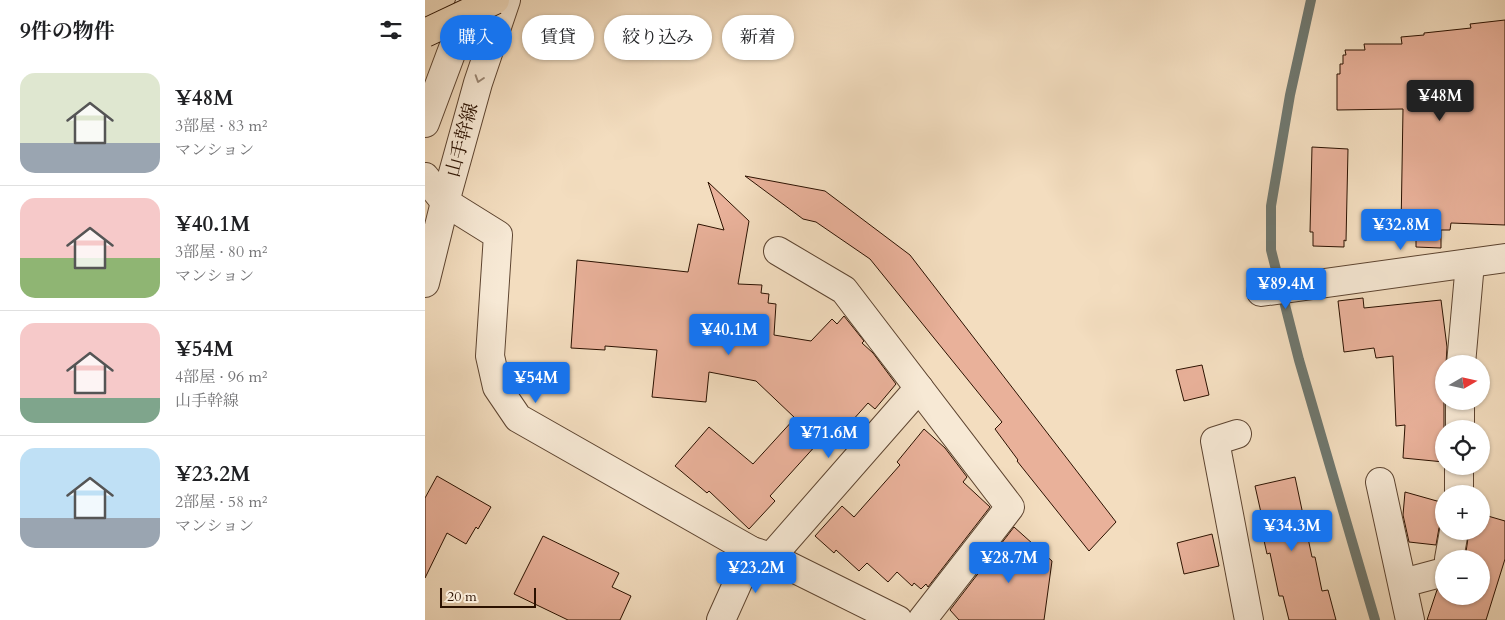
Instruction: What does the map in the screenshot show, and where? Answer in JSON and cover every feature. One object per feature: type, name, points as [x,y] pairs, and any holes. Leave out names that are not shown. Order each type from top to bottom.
[{"type":"highway","points":[[425,33],[495,0]]},
{"type":"street","name":"山手幹線","points":[[425,124],[471,0]]},
{"type":"street","name":"山手幹線","points":[[425,282],[478,83],[506,0]]},
{"type":"street","points":[[425,177],[445,202],[498,235],[489,356],[497,387],[518,418],[761,554],[898,620]]},
{"type":"street","points":[[778,251],[844,290],[1010,507],[922,620]]},
{"type":"street","points":[[1261,292],[1505,258]]},
{"type":"street","points":[[1462,355],[1470,263]]},
{"type":"street","points":[[721,620],[761,554],[919,388]]},
{"type":"street","points":[[1237,434],[1215,441],[1249,620]]},
{"type":"street","points":[[1379,482],[1410,620]]},
{"type":"street","points":[[1403,583],[1435,574]]},
{"type":"building","points":[[1505,20],[1505,225],[1451,223],[1450,230],[1441,230],[1441,248],[1416,247],[1416,230],[1401,229],[1403,109],[1337,110],[1337,74],[1340,74],[1340,64],[1343,64],[1343,55],[1346,55],[1345,50],[1365,50],[1364,44],[1402,44],[1401,37],[1471,28],[1470,24]]},
{"type":"building","points":[[1312,147],[1348,149],[1346,241],[1344,240],[1344,247],[1313,246],[1313,232],[1310,232]]},
{"type":"building","points":[[745,176],[825,191],[910,255],[1116,522],[1089,551],[1017,461],[995,429],[1002,422],[870,259],[816,222],[803,219]]},
{"type":"building","points":[[708,182],[749,221],[738,284],[762,285],[761,293],[769,294],[768,303],[776,304],[774,335],[811,341],[832,319],[837,324],[844,316],[864,341],[862,343],[873,353],[896,384],[875,409],[868,403],[835,440],[827,433],[770,496],[775,501],[749,529],[709,491],[707,493],[675,466],[709,427],[753,464],[795,418],[756,381],[709,372],[706,402],[652,397],[657,350],[605,346],[605,350],[571,348],[577,260],[688,272],[698,224],[724,230]]},
{"type":"building","points":[[1363,298],[1364,308],[1441,300],[1447,347],[1447,355],[1435,355],[1435,410],[1444,410],[1444,420],[1435,420],[1435,461],[1403,458],[1405,425],[1396,426],[1393,356],[1376,358],[1374,348],[1344,352],[1338,301]]},
{"type":"building","points":[[1202,365],[1209,395],[1184,401],[1176,370]]},
{"type":"building","points":[[924,429],[945,448],[967,477],[963,482],[990,507],[928,587],[926,584],[921,589],[914,583],[912,586],[897,572],[888,582],[867,563],[859,571],[836,550],[834,553],[815,536],[842,506],[854,517],[900,465],[897,462]]},
{"type":"building","points":[[437,476],[491,507],[478,529],[476,527],[466,544],[447,533],[425,578],[425,498]]},
{"type":"building","points":[[1295,477],[1312,557],[1315,557],[1322,591],[1328,590],[1336,620],[1289,620],[1283,596],[1279,596],[1270,553],[1267,554],[1261,527],[1264,526],[1255,486]]},
{"type":"building","points":[[1405,492],[1435,500],[1436,545],[1409,542],[1403,515]]},
{"type":"building","points":[[1490,517],[1505,521],[1505,559],[1486,620],[1427,620],[1435,596],[1435,605],[1490,605],[1490,550],[1466,550],[1468,540],[1490,540]]},
{"type":"building","points":[[1014,527],[1052,561],[1044,620],[959,620],[950,610]]},
{"type":"building","points":[[1212,534],[1219,566],[1184,574],[1177,543]]},
{"type":"building","points":[[543,536],[619,573],[612,587],[631,596],[620,620],[568,620],[514,594]]},
{"type":"waterway","points":[[1311,0],[1290,95],[1271,206],[1271,250],[1299,360],[1375,620]]}]
